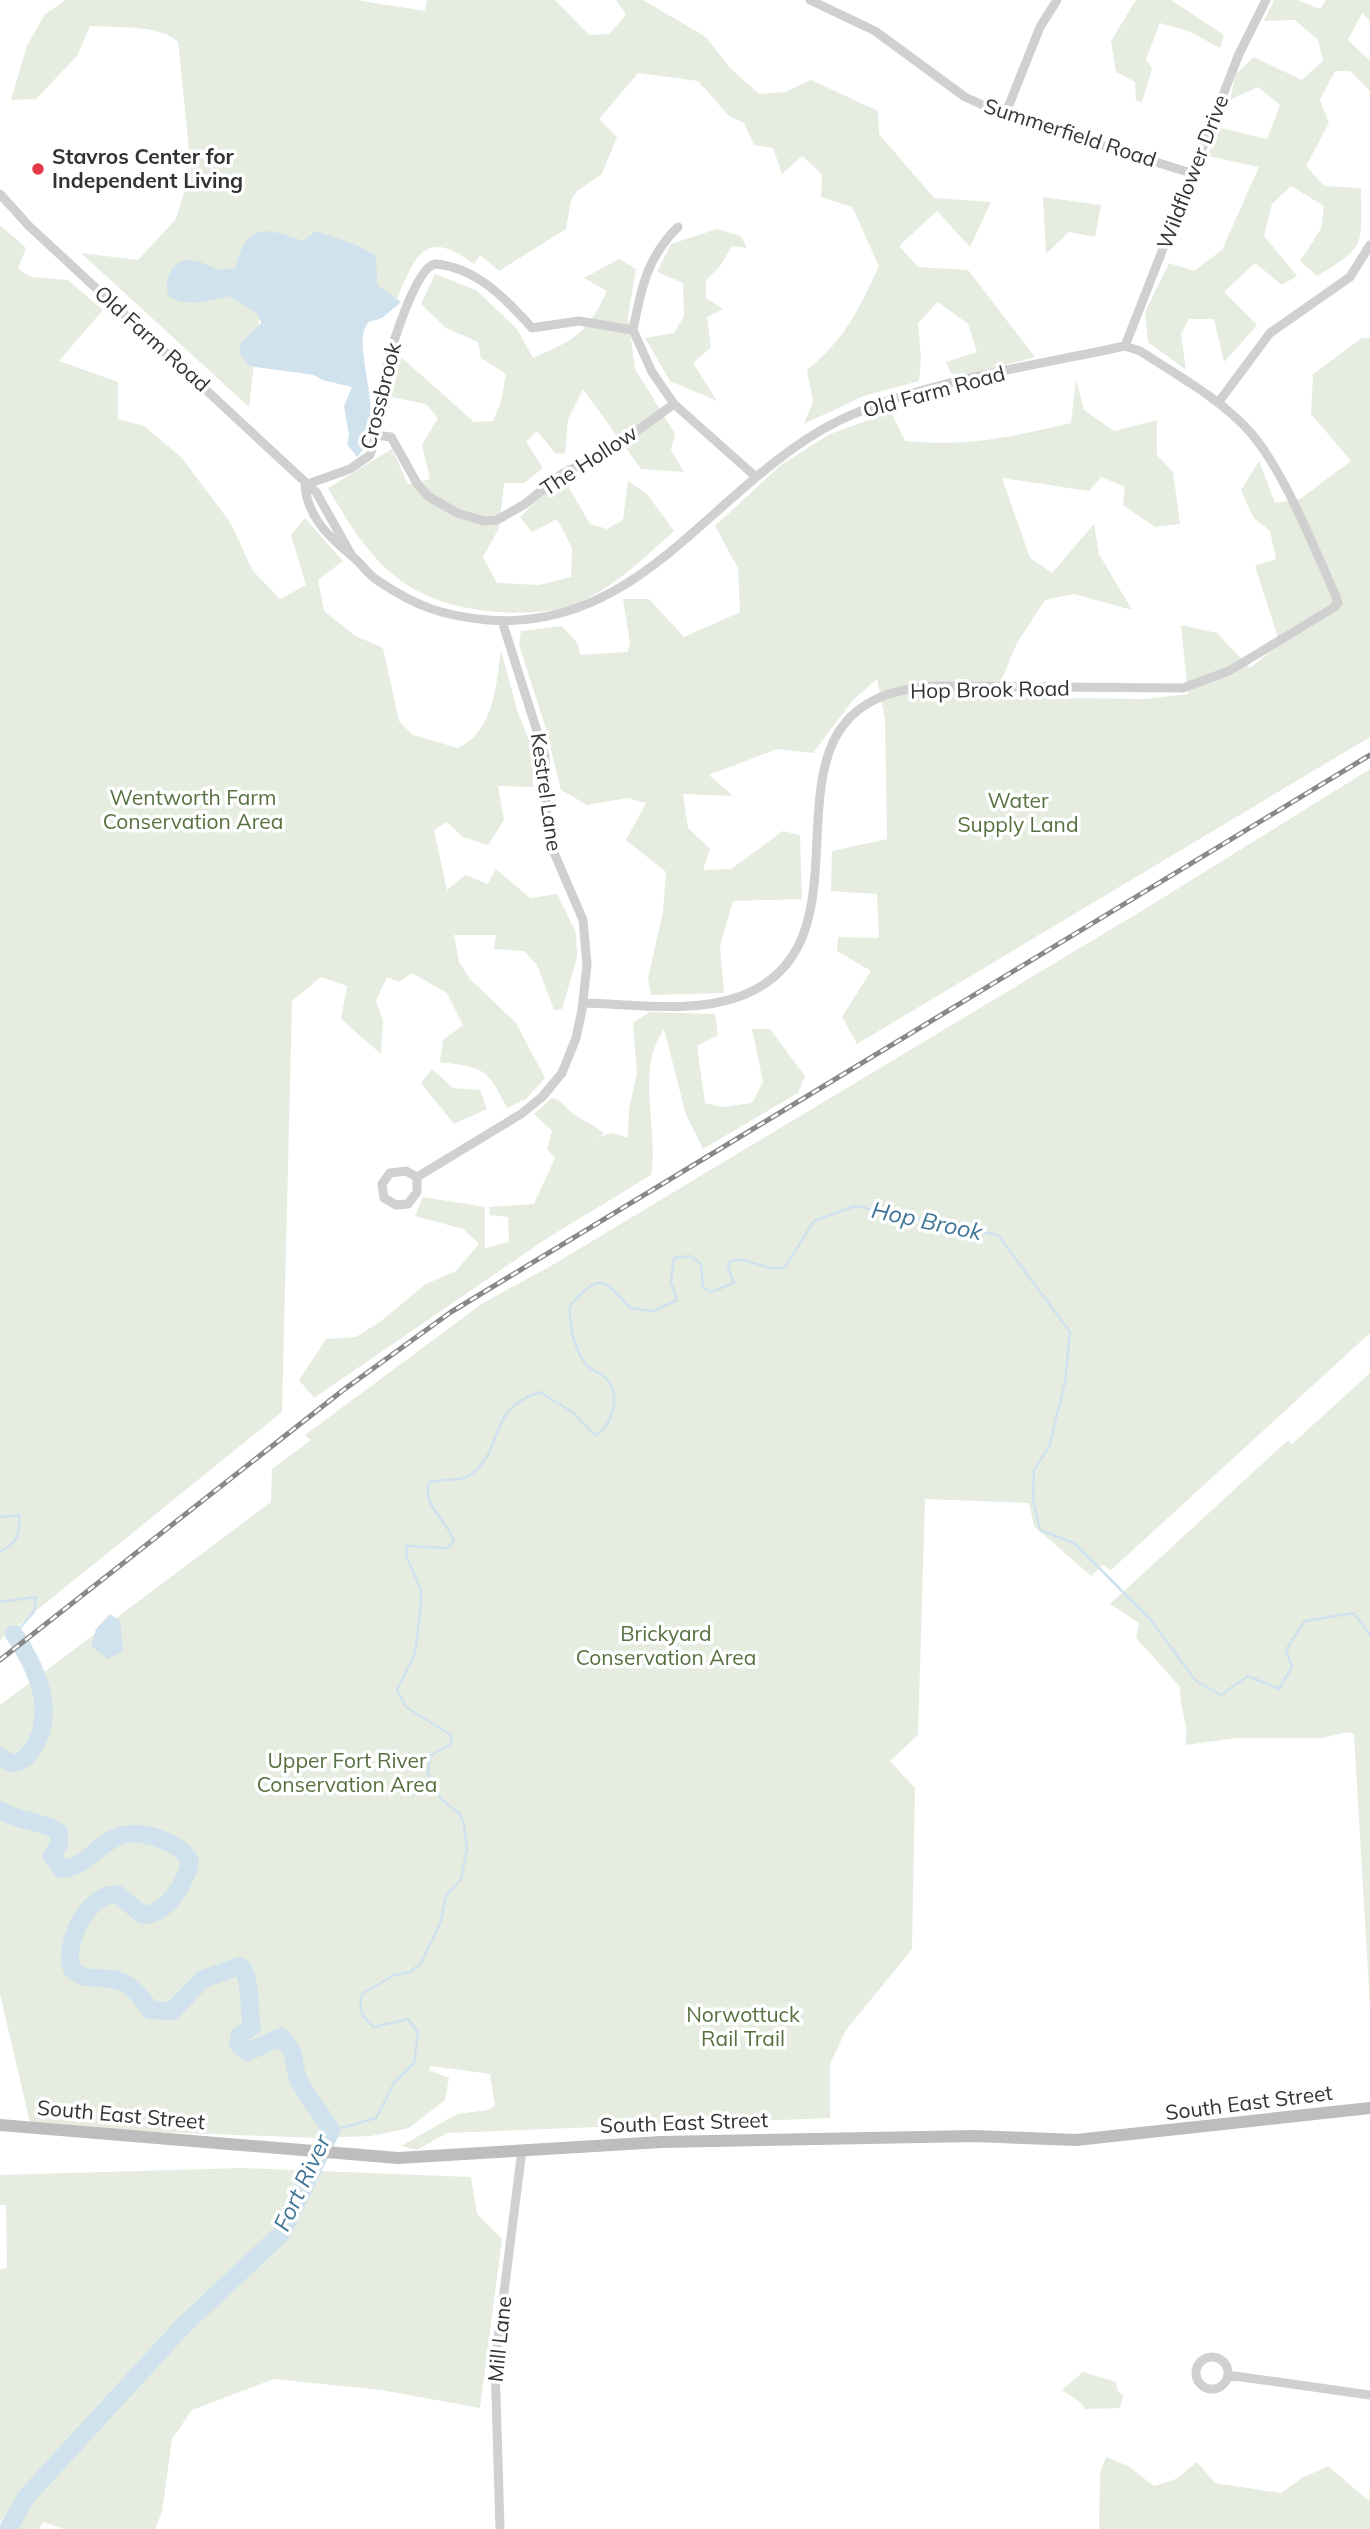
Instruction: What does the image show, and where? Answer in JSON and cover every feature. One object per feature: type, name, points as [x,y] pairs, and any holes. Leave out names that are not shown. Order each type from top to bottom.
[{"type":"main road","name":"South East Street","points":[[0,2125],[339,2154],[431,2158],[522,2150],[803,2138],[975,2136],[1076,2140],[1370,2108]]},
{"type":"street","name":"Summerfield Road","points":[[810,0],[875,31],[936,79],[965,97],[1005,115],[1191,173]]},
{"type":"street","points":[[1005,115],[1040,27],[1057,0]]},
{"type":"street","name":"Wildflower Drive","points":[[1125,346],[1238,54],[1266,0]]},
{"type":"street","name":"Old Farm Road","points":[[0,194],[11,210],[321,497],[353,557]]},
{"type":"street","points":[[678,227],[661,243],[646,270],[633,330],[652,373],[674,404],[756,477]]},
{"type":"street","points":[[1125,346],[1140,351],[1218,403],[1270,333],[1350,277],[1370,245]]},
{"type":"street","name":"Crossbrook","points":[[305,485],[351,469],[370,455],[385,371],[401,321],[429,265],[441,264],[464,271],[501,295],[532,328],[579,321],[633,330]]},
{"type":"street","name":"Old Farm Road","points":[[305,485],[310,508],[333,542],[353,557],[373,578],[417,606],[456,616],[502,621],[566,612],[630,584],[756,477],[815,435],[867,409],[965,382],[1125,346]]},
{"type":"street","name":"Hop Brook Road","points":[[583,1003],[691,1005],[724,1001],[751,992],[783,968],[802,943],[810,916],[815,890],[817,794],[825,760],[842,729],[869,704],[902,691],[934,686],[1183,688],[1229,671],[1338,603],[1268,459],[1251,433],[1218,403]]},
{"type":"street","name":"The Hollow","points":[[375,435],[387,436],[395,441],[418,485],[436,502],[470,518],[497,520],[525,504],[563,473],[606,453],[674,404]]},
{"type":"street","name":"Kestrel Lane","points":[[416,1177],[521,1114],[542,1097],[562,1073],[583,1003],[587,964],[583,920],[552,848],[546,818],[545,756],[502,621]]},
{"type":"street","name":"Kestrel Lane","points":[[406,1171],[416,1177],[417,1192],[408,1204],[396,1205],[384,1198],[382,1184],[390,1173],[406,1171]]},
{"type":"street","name":"Mill Lane","points":[[500,2529],[495,2363],[522,2150]]},
{"type":"street","points":[[1228,2375],[1370,2395]]},
{"type":"green space","points":[[66,0],[356,0],[425,11],[427,0],[555,0],[589,35],[609,34],[626,15],[616,0],[643,0],[706,37],[730,68],[759,94],[785,92],[811,80],[878,111],[879,134],[934,198],[991,202],[970,247],[937,211],[899,246],[918,267],[968,270],[1035,357],[972,374],[951,374],[946,362],[977,352],[968,324],[938,302],[918,323],[921,359],[919,381],[864,396],[804,424],[813,402],[807,370],[842,335],[879,266],[852,207],[821,197],[822,174],[802,156],[782,174],[773,148],[754,145],[744,123],[729,116],[698,81],[638,73],[599,119],[617,137],[602,174],[577,191],[571,200],[566,229],[499,271],[480,255],[474,264],[443,247],[422,253],[415,261],[395,304],[263,287],[249,407],[81,253],[138,260],[176,219],[191,169],[178,42],[170,36],[149,30],[90,26],[77,56],[36,99],[11,100],[27,46],[45,14]]},
{"type":"green space","points":[[1136,0],[1171,0],[1224,35],[1220,48],[1188,31],[1160,23],[1146,59],[1152,69],[1142,102],[1136,101],[1135,82],[1116,72],[1111,41]]},
{"type":"green space","points":[[1274,0],[1297,0],[1320,9],[1326,0],[1370,0],[1370,21],[1362,13],[1348,40],[1370,61],[1370,91],[1350,71],[1335,71],[1320,100],[1329,123],[1306,166],[1324,186],[1361,188],[1361,233],[1353,250],[1317,276],[1300,261],[1321,229],[1324,206],[1291,186],[1272,204],[1264,236],[1297,276],[1282,285],[1255,263],[1224,292],[1257,325],[1224,362],[1214,319],[1189,319],[1181,334],[1186,370],[1148,342],[1145,312],[1169,263],[1194,271],[1222,250],[1259,167],[1208,156],[1217,127],[1267,139],[1280,105],[1258,87],[1230,100],[1236,74],[1254,57],[1302,80],[1323,61],[1318,40],[1295,20],[1264,21]]},
{"type":"green space","points":[[1043,197],[1101,205],[1095,237],[1069,232],[1046,254]]},
{"type":"green space","name":"Wentworth Farm Conservation Area","points":[[0,225],[26,248],[18,269],[31,277],[68,280],[103,310],[59,361],[118,382],[118,419],[144,426],[181,457],[230,522],[253,571],[280,599],[306,585],[291,535],[305,518],[343,561],[318,580],[324,611],[354,635],[383,648],[399,721],[413,735],[458,748],[470,740],[479,731],[491,706],[501,651],[518,713],[533,749],[533,787],[498,786],[504,820],[488,845],[463,837],[447,822],[434,830],[447,890],[465,875],[488,884],[496,869],[530,898],[557,894],[576,933],[577,958],[562,1009],[554,1010],[537,965],[524,951],[494,949],[496,935],[454,935],[459,962],[470,979],[516,1023],[545,1078],[526,1099],[507,1108],[489,1077],[483,1072],[467,1066],[440,1062],[443,1040],[463,1025],[447,993],[412,973],[399,982],[387,977],[376,1001],[383,1021],[381,1054],[341,1019],[347,986],[321,977],[292,1001],[282,1412],[0,1640]]},
{"type":"green space","points":[[717,229],[741,236],[747,248],[732,246],[720,266],[706,280],[706,298],[723,309],[707,317],[711,347],[693,363],[717,401],[670,381],[645,338],[674,333],[684,316],[683,283],[657,272],[671,244]]},
{"type":"green space","points":[[619,259],[636,269],[628,316],[635,369],[675,434],[671,450],[684,472],[641,469],[583,389],[568,419],[565,454],[555,453],[537,431],[526,442],[543,468],[524,483],[504,483],[499,528],[483,557],[497,583],[539,585],[571,577],[572,548],[557,519],[532,532],[520,517],[551,486],[565,481],[590,524],[607,529],[623,520],[628,481],[647,494],[674,531],[630,570],[606,587],[580,602],[562,608],[520,613],[468,608],[440,601],[396,577],[360,539],[328,488],[392,449],[408,484],[430,479],[422,445],[438,418],[426,404],[391,397],[401,357],[474,422],[493,421],[501,401],[506,374],[481,358],[478,342],[446,328],[421,304],[435,274],[476,290],[517,329],[533,358],[560,346],[586,327],[607,291],[584,278]]},
{"type":"green space","name":"Water Supply Land","points":[[1362,338],[1370,338],[1370,737],[857,1044],[842,1017],[871,971],[837,951],[838,937],[879,938],[877,894],[831,891],[832,851],[887,839],[885,719],[877,679],[853,700],[813,753],[777,749],[709,775],[733,796],[683,794],[688,828],[710,849],[703,870],[731,869],[783,831],[800,835],[802,899],[733,901],[720,946],[724,993],[651,995],[648,978],[663,912],[666,872],[626,840],[646,803],[628,798],[587,805],[561,790],[546,729],[519,645],[521,631],[562,626],[578,644],[580,655],[627,652],[630,643],[623,599],[649,599],[684,637],[740,612],[738,568],[715,526],[781,465],[830,434],[891,412],[905,441],[928,443],[989,440],[1071,423],[1076,380],[1084,410],[1114,431],[1157,420],[1157,455],[1173,472],[1180,524],[1155,527],[1123,505],[1125,487],[1101,477],[1089,491],[1002,478],[1030,558],[1052,573],[1094,524],[1099,554],[1132,610],[1074,594],[1045,600],[1017,643],[994,697],[1145,699],[1188,694],[1181,625],[1217,633],[1250,668],[1280,644],[1255,566],[1276,559],[1270,531],[1253,517],[1241,490],[1259,461],[1275,503],[1300,499],[1351,461],[1311,414],[1313,374]]},
{"type":"green space","name":"Brickyard Conservation Area","points":[[1370,769],[1370,1333],[1111,1570],[1103,1565],[1091,1576],[1034,1526],[1029,1503],[925,1499],[918,1735],[890,1761],[915,1788],[912,1949],[846,2030],[830,2064],[830,2118],[447,2133],[417,2150],[401,2146],[457,2114],[488,2110],[495,2106],[490,2074],[431,2066],[429,2070],[449,2078],[445,2100],[409,2128],[371,2136],[316,2138],[31,2127],[0,1994],[0,1705],[271,1502],[272,1469],[311,1440],[305,1435],[483,1303],[549,1267],[1153,904]]},
{"type":"green space","points":[[649,1012],[715,1014],[718,1035],[697,1046],[705,1103],[723,1107],[752,1103],[763,1082],[752,1029],[770,1029],[805,1076],[798,1093],[703,1149],[686,1115],[664,1029],[655,1045],[649,1081],[653,1157],[651,1175],[549,1237],[314,1398],[299,1380],[326,1339],[356,1337],[381,1321],[426,1284],[456,1271],[479,1244],[463,1229],[415,1216],[423,1197],[485,1207],[485,1248],[509,1242],[508,1217],[490,1215],[489,1207],[534,1204],[555,1158],[547,1149],[552,1131],[534,1114],[552,1098],[604,1134],[595,1138],[613,1133],[628,1138],[629,1109],[637,1074],[633,1023]]},
{"type":"green space","points":[[432,1069],[453,1088],[480,1090],[487,1109],[454,1124],[421,1083]]},
{"type":"green space","points":[[1370,1373],[1370,2007],[1354,1734],[1347,1732],[1323,1738],[1237,1738],[1185,1745],[1186,1730],[1180,1687],[1136,1638],[1139,1623],[1110,1604],[1288,1440],[1292,1444]]},
{"type":"green space","points":[[243,2168],[471,2177],[477,2214],[502,2239],[480,2408],[381,2390],[274,2379],[192,2410],[172,2439],[162,2512],[155,2529],[64,2529],[43,2522],[39,2529],[10,2529],[50,2478],[74,2457],[65,2444],[0,2522],[0,2269],[7,2268],[6,2205],[0,2205],[0,2175]]},
{"type":"green space","points":[[1083,2372],[1116,2382],[1118,2392],[1123,2395],[1120,2408],[1085,2409],[1080,2402],[1062,2390]]},
{"type":"green space","points":[[1106,2457],[1128,2466],[1154,2486],[1176,2479],[1197,2462],[1215,2483],[1281,2493],[1302,2478],[1328,2466],[1369,2501],[1370,2484],[1370,2529],[1099,2529],[1100,2473]]},
{"type":"water","points":[[316,231],[359,246],[376,256],[377,285],[401,302],[382,318],[369,322],[364,332],[363,347],[371,424],[367,442],[357,457],[347,444],[349,435],[344,406],[352,387],[322,380],[314,375],[249,366],[239,353],[241,343],[261,323],[258,314],[228,296],[190,303],[168,296],[169,275],[176,264],[182,261],[197,261],[218,269],[235,268],[245,243],[258,232],[277,233],[303,241]]},
{"type":"water","points":[[110,1614],[120,1621],[123,1651],[108,1659],[91,1646],[96,1629]]},
{"type":"waterway","name":"Hop Brook","points":[[331,2131],[376,2118],[394,2083],[414,2063],[418,2033],[408,2019],[374,2027],[362,2013],[362,1994],[394,1975],[410,1972],[421,1963],[440,1924],[446,1896],[461,1879],[467,1849],[464,1824],[459,1813],[441,1799],[428,1773],[430,1756],[452,1743],[451,1735],[406,1707],[397,1690],[415,1653],[421,1604],[421,1590],[406,1555],[407,1546],[447,1548],[454,1541],[432,1506],[429,1483],[470,1475],[489,1453],[503,1419],[522,1400],[540,1392],[572,1412],[595,1435],[606,1425],[613,1410],[614,1393],[605,1377],[587,1366],[581,1357],[570,1320],[570,1306],[596,1283],[608,1286],[630,1308],[654,1311],[677,1300],[671,1281],[674,1258],[690,1256],[701,1264],[703,1287],[711,1292],[734,1283],[728,1267],[729,1262],[743,1260],[771,1268],[785,1267],[814,1221],[855,1206],[998,1235],[1070,1332],[1065,1382],[1049,1447],[1034,1470],[1033,1500],[1040,1530],[1074,1543],[1150,1619],[1196,1681],[1221,1695],[1248,1676],[1279,1689],[1292,1667],[1286,1650],[1305,1621],[1354,1613],[1370,1635]]},
{"type":"waterway","name":"Fort River","points":[[0,1517],[19,1515],[18,1533],[14,1541],[0,1552]]},
{"type":"waterway","name":"Fort River","points":[[0,1602],[36,1597],[34,1612],[14,1634]]},
{"type":"waterway","name":"Fort River","points":[[0,1756],[10,1763],[17,1763],[25,1758],[40,1735],[43,1720],[44,1705],[36,1675],[14,1634]]},
{"type":"waterway","name":"Fort River","points":[[0,1810],[59,1832],[59,1844],[52,1856],[61,1869],[84,1861],[103,1845],[126,1835],[141,1834],[160,1839],[184,1853],[190,1861],[188,1870],[174,1896],[160,1909],[143,1915],[117,1894],[106,1896],[87,1911],[74,1934],[70,1959],[72,1969],[80,1975],[117,1980],[127,1985],[150,2010],[172,2011],[203,1979],[240,1966],[244,1970],[248,1985],[252,2027],[240,2035],[238,2044],[247,2052],[281,2037],[293,2054],[301,2085],[331,2131],[282,2233],[183,2326],[26,2497],[8,2529]]},
{"type":"railway","points":[[0,1660],[342,1391],[451,1312],[1370,755]]},
{"type":"place","name":"Stavros Center for Independent Living","points":[[38,169]]},
{"type":"park label","name":"Upper Fort River Conservation Area","points":[[347,1773]]},
{"type":"park label","name":"Norwottuck Rail Trail","points":[[743,2027]]}]
